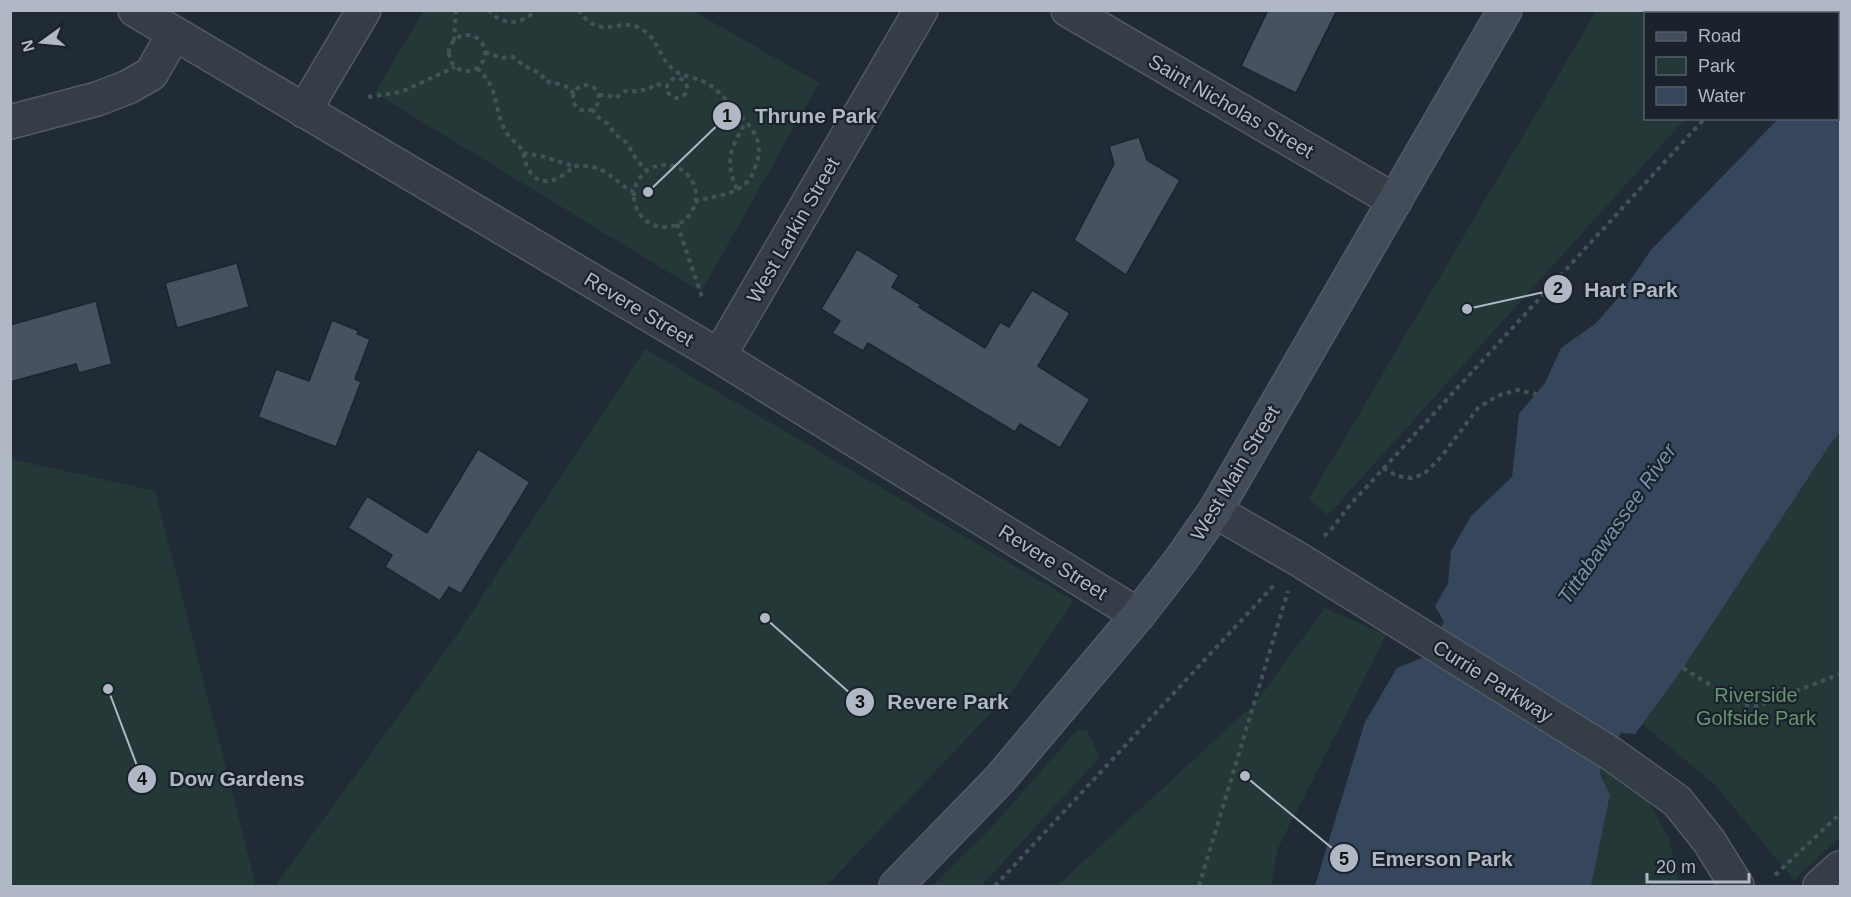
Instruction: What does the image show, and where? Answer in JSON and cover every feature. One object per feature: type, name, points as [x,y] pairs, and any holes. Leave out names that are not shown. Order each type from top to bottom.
[{"type":"street","name":"Revere Street","points":[[135,10],[719,356],[1138,615]]},
{"type":"street","points":[[304,111],[364,10]]},
{"type":"street","name":"West Larkin Street","points":[[719,356],[921,10]]},
{"type":"street","name":"Saint Nicholas Street","points":[[1068,10],[1395,201]]},
{"type":"street","name":"West Main Street","points":[[896,886],[1000,779],[1138,615],[1215,511],[1505,10]]},
{"type":"street","points":[[10,122],[97,99],[128,87],[151,74],[174,34]]},
{"type":"street","name":"Currie Parkway","points":[[1215,511],[1298,559],[1613,755],[1677,801],[1709,841],[1737,886]]},
{"type":"street","points":[[1820,886],[1840,868]]},
{"type":"path","points":[[454,41],[459,37],[471,35],[480,41],[485,52],[477,68],[466,71],[455,67],[449,57],[454,41],[456,10]]},
{"type":"path","points":[[488,10],[494,17],[511,22],[528,18],[536,10]]},
{"type":"path","points":[[578,10],[590,24],[601,28],[628,25],[642,29],[650,36],[668,64],[680,76],[687,88],[682,97],[676,98],[670,95],[667,86],[670,80],[680,76],[701,79],[711,86],[754,130],[759,144],[759,154],[747,183],[737,189],[695,202]]},
{"type":"path","points":[[485,52],[502,58],[513,57],[540,74],[546,82],[552,81],[559,86],[569,87],[580,109],[592,109],[599,95],[594,88],[586,85],[578,88],[574,95]]},
{"type":"path","points":[[368,97],[401,92],[455,67]]},
{"type":"path","points":[[477,68],[487,78],[505,130],[520,147],[531,174],[541,181],[552,181],[562,177],[574,166]]},
{"type":"path","points":[[599,95],[616,98],[625,91],[632,93],[641,89],[648,90],[656,84],[667,86]]},
{"type":"path","points":[[592,109],[616,135],[627,143],[636,159],[647,171]]},
{"type":"path","points":[[995,886],[1298,559],[1330,531],[1383,468],[1703,120]]},
{"type":"path","points":[[737,189],[730,170],[731,151],[746,122]]},
{"type":"path","points":[[523,153],[574,166],[593,167],[608,174],[626,189],[634,192]]},
{"type":"path","points":[[661,165],[671,165],[680,169],[693,183],[696,192],[692,211],[686,219],[667,227],[656,226],[646,221],[639,213],[634,192],[637,182],[647,171],[661,165]]},
{"type":"path","points":[[678,224],[702,297]]},
{"type":"path","points":[[1383,468],[1397,476],[1411,478],[1424,474],[1441,457],[1478,408],[1497,396],[1517,390],[1536,393]]},
{"type":"path","points":[[1199,886],[1298,559]]},
{"type":"path","points":[[1683,668],[1741,704],[1758,706],[1840,674]]},
{"type":"path","points":[[1774,875],[1840,814]]},
{"type":"green space","points":[[424,10],[693,11],[819,83],[701,292],[375,93]]},
{"type":"green space","points":[[1597,10],[1782,11],[1644,12],[1644,120],[1684,120],[1328,515],[1309,499]]},
{"type":"green space","points":[[645,349],[1074,601],[1012,691],[826,886],[275,886],[457,635]]},
{"type":"green space","name":"Riverside Golfside Park","points":[[1840,433],[1840,837],[1794,880],[1715,785],[1642,724],[1831,443]]},
{"type":"green space","points":[[11,459],[155,491],[256,886],[11,886]]},
{"type":"green space","points":[[1325,608],[1386,635],[1277,850],[1271,886],[1057,886],[1256,702]]},
{"type":"green space","points":[[1078,729],[1087,730],[1100,757],[981,886],[932,886],[990,829]]},
{"type":"green space","points":[[1600,764],[1649,802],[1669,838],[1680,886],[1591,886],[1610,795],[1600,774]]},
{"type":"water","name":"Tittabawassee River","points":[[1840,54],[1840,433],[1831,443],[1683,668],[1635,734],[1621,733],[1600,764],[1600,774],[1610,795],[1591,886],[1315,886],[1365,722],[1397,668],[1422,658],[1444,622],[1435,606],[1448,583],[1451,551],[1471,516],[1512,477],[1519,414],[1545,383],[1561,348],[1595,324],[1618,298],[1651,250],[1777,120],[1839,120]]},
{"type":"building","points":[[1268,10],[1337,10],[1296,93],[1241,66]]},
{"type":"building","points":[[1139,137],[1147,160],[1180,180],[1126,275],[1074,240],[1114,164],[1109,146]]},
{"type":"building","points":[[857,249],[899,275],[892,287],[921,305],[919,307],[985,348],[1000,322],[1009,327],[1032,290],[1070,313],[1038,366],[1090,399],[1060,448],[1020,424],[1015,432],[868,343],[863,351],[832,333],[840,321],[821,309]]},
{"type":"building","points":[[237,263],[249,307],[177,328],[165,283]]},
{"type":"building","points":[[96,301],[112,364],[79,373],[76,364],[10,382],[10,325]]},
{"type":"building","points":[[332,320],[359,331],[357,334],[370,339],[355,379],[361,382],[336,447],[258,417],[276,369],[309,381]]},
{"type":"building","points":[[478,449],[530,482],[461,594],[449,587],[440,601],[385,567],[392,555],[348,528],[367,496],[427,533]]},
{"type":"place","name":"Thrune Park","points":[[648,192]]},
{"type":"place","name":"Hart Park","points":[[1467,309]]},
{"type":"place","name":"Revere Park","points":[[765,618]]},
{"type":"place","name":"Dow Gardens","points":[[108,689]]},
{"type":"place","name":"Emerson Park","points":[[1245,776]]}]
